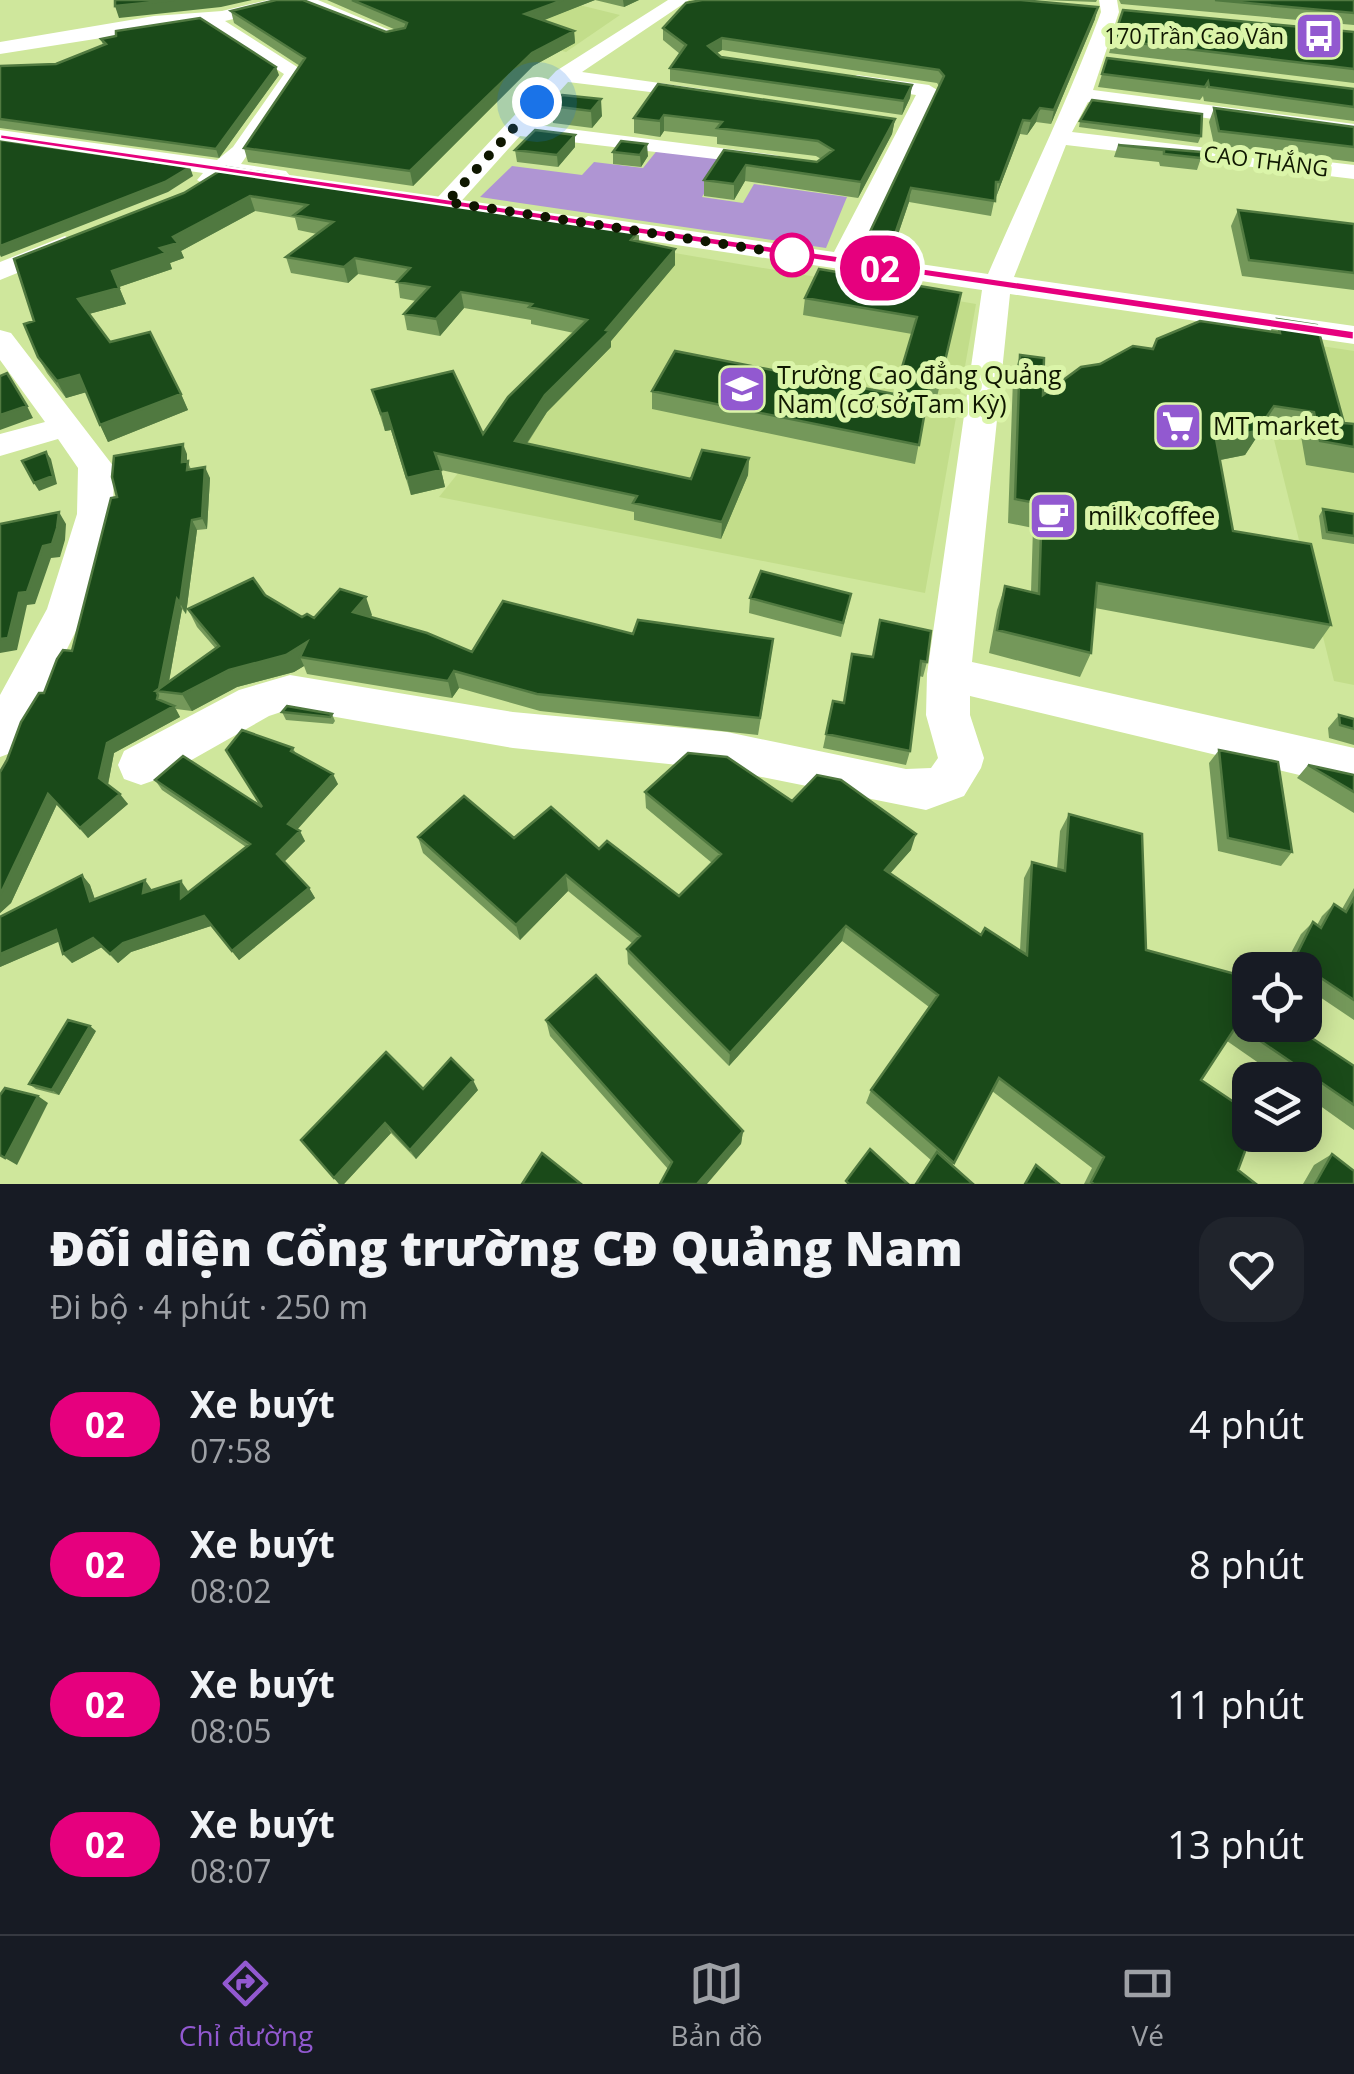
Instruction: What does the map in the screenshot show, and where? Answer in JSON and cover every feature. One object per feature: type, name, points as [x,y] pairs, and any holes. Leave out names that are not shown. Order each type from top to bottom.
[{"type":"street","points":[[196,0],[217,15]]},
{"type":"street","points":[[0,48],[290,0]]},
{"type":"street","points":[[302,0],[397,37]]},
{"type":"street","points":[[486,208],[438,201],[563,75],[672,5],[704,7]]},
{"type":"street","points":[[141,765],[255,702],[290,692],[512,730],[727,751],[906,789],[934,791],[948,784],[961,758],[948,715],[948,674],[997,284],[1058,136],[1099,61],[1110,9]]},
{"type":"street","points":[[195,190],[228,168],[295,72],[212,24],[210,19],[217,15]]},
{"type":"street","points":[[563,75],[734,100]]},
{"type":"street","points":[[833,77],[929,91],[842,262]]},
{"type":"street","points":[[1081,95],[1354,131]]},
{"type":"street","points":[[886,122],[910,126]]},
{"type":"street","points":[[512,128],[797,164]]},
{"type":"street","name":"CAO THẮNG","points":[[1058,136],[1354,172]]},
{"type":"street","points":[[0,137],[300,180]]},
{"type":"street","points":[[565,220],[1354,335]]},
{"type":"street","points":[[0,272],[94,232]]},
{"type":"street","points":[[0,339],[96,467],[96,514],[67,610],[0,738]]},
{"type":"street","points":[[0,444],[63,427]]},
{"type":"street","points":[[948,674],[1354,768]]},
{"type":"shaded area","points":[[559,0],[620,15],[566,52],[426,12]]},
{"type":"shaded area","points":[[659,148],[727,157],[702,197],[743,203],[754,184],[847,197],[826,248],[480,197],[512,166],[582,175],[594,162],[643,168]]},
{"type":"shaded area","name":"Trường Cao đẳng Quảng Nam (cơ sở Tam Kỳ)","points":[[639,247],[976,304],[925,593],[439,497]]},
{"type":"shaded area","points":[[1248,335],[1354,351],[1354,685],[1334,681]]},
{"type":"building","points":[[115,0],[174,0],[115,6]]},
{"type":"building","points":[[276,0],[303,0],[386,32],[405,28],[407,23],[352,0],[563,0],[525,14],[574,31],[532,53],[410,171],[244,148],[305,58],[231,11]]},
{"type":"building","points":[[1021,0],[1098,7],[1054,110],[1040,108],[1031,121],[1023,120],[1000,182],[996,182],[995,201],[911,188],[893,240],[868,236],[944,76],[939,70],[722,38],[708,46],[721,57],[912,85],[904,101],[670,68],[686,45],[663,28],[686,3]]},
{"type":"building","points":[[1215,0],[1354,0],[1354,13]]},
{"type":"building","points":[[1123,10],[1354,32],[1354,69],[1113,40]]},
{"type":"building","points":[[200,18],[276,67],[216,149],[0,119],[0,66],[56,64],[106,44],[101,39],[116,36],[116,31]]},
{"type":"building","points":[[1107,58],[1354,89],[1354,107],[1209,87],[1208,82],[1205,87],[1102,74]]},
{"type":"building","points":[[658,84],[895,119],[861,182],[746,165],[734,184],[704,180],[724,150],[817,162],[833,150],[818,141],[717,128],[722,122],[664,115],[660,121],[634,118]]},
{"type":"building","points":[[562,95],[601,99],[591,111],[552,106]]},
{"type":"building","points":[[1092,100],[1202,114],[1201,136],[1080,121]]},
{"type":"building","points":[[1214,108],[1354,127],[1354,147],[1219,131]]},
{"type":"building","points":[[535,130],[575,135],[557,155],[515,150]]},
{"type":"building","points":[[0,140],[190,167],[165,182],[0,246]]},
{"type":"building","points":[[621,141],[647,144],[640,155],[613,152]]},
{"type":"building","points":[[1118,145],[1201,152],[1201,158],[1164,154],[1164,150]]},
{"type":"building","points":[[226,167],[639,231],[631,240],[675,249],[606,330],[610,331],[545,395],[515,441],[691,479],[702,450],[749,458],[722,522],[633,503],[637,496],[435,453],[441,470],[407,478],[387,413],[381,414],[372,390],[453,371],[483,434],[508,397],[587,320],[529,307],[532,304],[461,292],[436,319],[404,314],[429,287],[397,282],[410,268],[355,258],[344,267],[286,257],[333,222],[294,215],[307,205],[250,196],[173,237],[178,243],[160,248],[166,253],[112,271],[119,288],[78,299],[110,342],[150,332],[181,394],[100,425],[79,375],[57,381],[38,357],[24,324],[34,321],[14,259],[184,193]]},
{"type":"building","points":[[1238,210],[1354,224],[1354,273],[1249,260]]},
{"type":"building","points":[[819,269],[961,293],[941,378],[931,377],[919,445],[652,391],[675,351],[894,394],[917,317],[805,298]]},
{"type":"building","points":[[1277,319],[1317,325],[1344,423],[1354,424],[1354,447],[1320,441],[1314,412],[1274,406],[1257,431],[1216,439],[1233,531],[1311,544],[1331,625],[1097,583],[1091,653],[997,630],[1005,586],[1039,594],[1042,504],[1015,499],[1020,355],[1044,358],[1043,395],[1081,367],[1100,364],[1133,346],[1153,349],[1157,339],[1200,321],[1280,333]]},
{"type":"building","points":[[7,373],[27,406],[0,415],[0,376]]},
{"type":"building","points":[[183,444],[182,462],[188,461],[187,470],[205,467],[202,518],[192,520],[180,603],[177,599],[156,691],[157,699],[174,706],[107,743],[99,778],[120,794],[80,828],[48,794],[0,895],[0,772],[21,722],[39,693],[44,693],[57,659],[63,650],[72,651],[111,498],[117,497],[112,477],[114,456]]},
{"type":"building","points":[[46,452],[53,476],[34,483],[22,461]]},
{"type":"building","points":[[1323,509],[1354,514],[1354,536],[1327,532]]},
{"type":"building","points":[[59,512],[52,544],[43,546],[27,592],[19,593],[8,638],[0,639],[0,524]]},
{"type":"building","points":[[761,571],[851,594],[843,623],[750,598]]},
{"type":"building","points":[[253,578],[265,595],[302,617],[307,614],[314,618],[340,589],[366,597],[353,612],[427,633],[472,652],[503,601],[633,634],[638,620],[773,639],[760,718],[537,694],[454,671],[448,681],[300,657],[307,642],[286,655],[229,670],[182,694],[156,691],[219,646],[188,609]]},
{"type":"building","points":[[880,620],[931,631],[927,662],[921,661],[910,751],[826,734],[833,701],[844,703],[852,654],[873,657]]},
{"type":"building","points":[[287,706],[332,714],[330,717],[282,712]]},
{"type":"building","points":[[1339,715],[1354,719],[1354,729],[1340,725]]},
{"type":"building","points":[[242,730],[293,748],[291,751],[333,774],[288,824],[300,831],[277,854],[309,888],[232,951],[204,916],[123,943],[110,954],[93,938],[63,954],[56,930],[0,954],[0,917],[82,875],[90,901],[145,880],[143,893],[181,881],[181,898],[250,844],[155,780],[183,756],[262,807],[226,750]]},
{"type":"building","points":[[1219,750],[1278,762],[1292,852],[1228,838]]},
{"type":"building","points":[[688,753],[727,757],[792,801],[817,775],[841,780],[916,834],[885,870],[981,935],[985,928],[1027,955],[1032,862],[1065,871],[1069,814],[1142,834],[1146,950],[1232,973],[1232,1033],[1201,1080],[1232,1101],[1232,1152],[1245,1152],[1238,1170],[1256,1184],[1094,1184],[1091,1182],[1104,1157],[999,1078],[954,1163],[871,1090],[938,995],[846,926],[730,1053],[627,949],[640,936],[566,875],[516,925],[418,837],[464,796],[514,838],[551,807],[599,849],[607,841],[679,896],[721,854],[645,792]]},
{"type":"building","points":[[1308,765],[1354,775],[1354,792]]},
{"type":"building","points":[[1354,898],[1354,1000],[1322,979],[1322,952],[1298,952],[1313,922],[1321,928],[1334,904],[1346,912]]},
{"type":"building","points":[[596,975],[743,1131],[697,1184],[660,1184],[672,1162],[546,1020]]},
{"type":"building","points":[[68,1020],[90,1026],[52,1090],[29,1084]]},
{"type":"building","points":[[1262,1042],[1318,1042],[1354,1066],[1354,1105],[1322,1083],[1322,1062],[1291,1062]]},
{"type":"building","points":[[386,1052],[423,1089],[451,1058],[473,1080],[410,1150],[385,1123],[334,1178],[301,1140]]},
{"type":"building","points":[[5,1088],[38,1096],[5,1158],[0,1155],[0,1095]]},
{"type":"building","points":[[870,1149],[908,1184],[849,1184],[846,1181]]},
{"type":"building","points":[[937,1152],[973,1184],[916,1184]]},
{"type":"building","points":[[542,1153],[581,1184],[522,1184]]},
{"type":"building","points":[[1332,1154],[1354,1171],[1354,1184],[1315,1184]]},
{"type":"building","points":[[1036,1165],[1059,1184],[1025,1184]]},
{"type":"bus line","name":"02","points":[[0,137],[1354,335]]},
{"type":"place","name":"170 Trần Cao Vân","points":[[1319,36]]},
{"type":"place","name":"Trường Cao đẳng Quảng Nam (cơ sở Tam Kỳ)","points":[[742,389]]},
{"type":"place","name":"MT market","points":[[1178,426]]},
{"type":"place","name":"milk coffee","points":[[1053,516]]},
{"type":"route","points":[[537,102],[447,202],[802,256],[792,255]]}]
